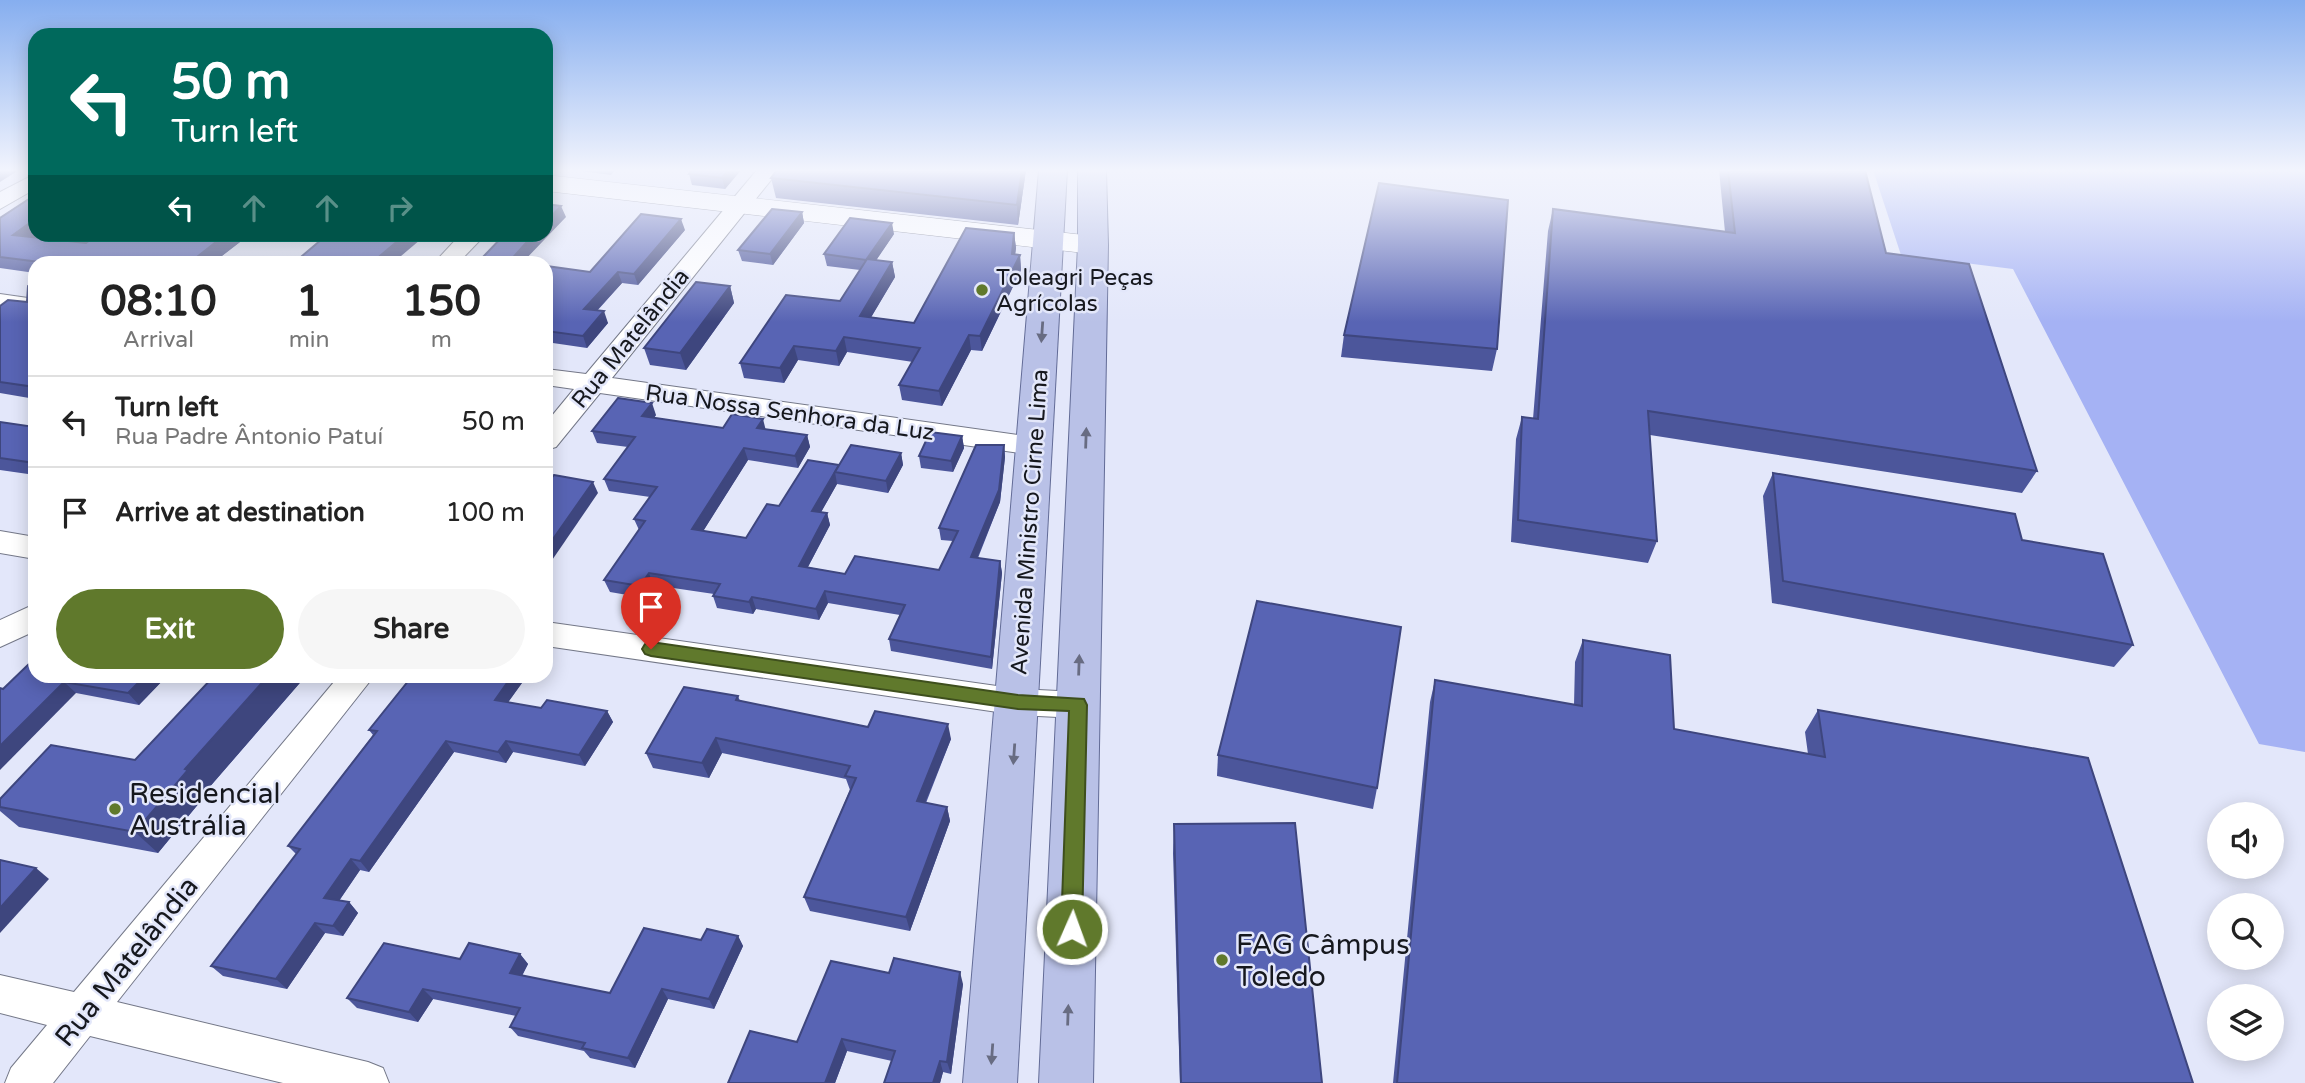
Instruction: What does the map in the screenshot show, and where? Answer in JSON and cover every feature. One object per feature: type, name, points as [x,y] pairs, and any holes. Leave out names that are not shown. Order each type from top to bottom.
[{"type":"main road","name":"Avenida Ministro Cirne Lima","points":[[990,1083],[1050,221]]},
{"type":"main road","points":[[1066,1083],[1093,221]]},
{"type":"street","name":"Rua Matelândia","points":[[553,433],[726,221]]},
{"type":"street","points":[[784,221],[1093,257]]},
{"type":"street","points":[[452,256],[467,242]]},
{"type":"street","points":[[0,301],[28,305]]},
{"type":"street","name":"Rua Nossa Senhora da Luz","points":[[553,378],[1033,446]]},
{"type":"street","points":[[0,542],[28,547]]},
{"type":"street","points":[[0,635],[28,620]]},
{"type":"street","points":[[553,635],[1018,702],[1078,705]]},
{"type":"street","name":"Rua Matelândia","points":[[26,1083],[352,683]]},
{"type":"street","points":[[0,994],[368,1083]]},
{"type":"shaded area","points":[[1890,221],[2305,221],[2305,752],[2259,744],[2013,269],[1901,255]]},
{"type":"building","points":[[0,221],[28,221],[28,224],[13,235],[28,237],[28,242],[216,242],[198,256],[28,256],[28,260],[0,257]]},
{"type":"building","points":[[635,221],[680,221],[634,274],[618,272],[584,309],[604,311],[583,336],[553,332],[553,267],[590,272]]},
{"type":"building","points":[[762,221],[795,221],[770,254],[738,250]]},
{"type":"building","points":[[848,221],[892,223],[866,260],[824,254]]},
{"type":"building","points":[[1370,221],[1506,221],[1497,349],[1344,335]]},
{"type":"building","points":[[1552,221],[1641,221],[1735,233],[1734,221],[1878,221],[1886,253],[1969,264],[2037,471],[1648,411],[1657,541],[1518,520],[1522,417],[1538,419]]},
{"type":"building","points":[[966,228],[1014,233],[1012,254],[1020,255],[980,336],[969,335],[939,391],[899,385],[920,348],[844,337],[836,351],[794,346],[780,368],[740,363],[786,295],[840,301],[867,259],[892,262],[860,316],[914,323]]},
{"type":"building","points":[[319,242],[397,242],[380,256],[302,256]]},
{"type":"building","points":[[497,242],[527,242],[514,256],[484,256]]},
{"type":"building","points":[[696,282],[730,286],[680,353],[644,348]]},
{"type":"building","points":[[28,286],[28,386],[0,382],[0,306],[8,300],[27,302]]},
{"type":"building","points":[[618,398],[652,403],[642,416],[723,428],[732,414],[763,419],[757,428],[807,435],[795,456],[744,448],[692,529],[746,538],[767,504],[779,506],[808,460],[839,465],[812,511],[827,513],[799,566],[845,574],[855,556],[939,570],[958,531],[939,528],[976,445],[1004,445],[999,490],[971,557],[1000,561],[991,657],[889,639],[905,605],[825,591],[816,609],[752,597],[749,602],[713,596],[720,584],[649,573],[640,586],[604,580],[645,521],[634,519],[657,487],[604,479],[635,437],[592,431]]},
{"type":"building","points":[[0,422],[28,426],[28,462],[0,458]]},
{"type":"building","points":[[930,432],[962,436],[951,461],[919,456]]},
{"type":"building","points":[[851,445],[901,453],[886,481],[835,472]]},
{"type":"building","points":[[1773,473],[2015,514],[2022,540],[2103,554],[2133,645],[1783,581]]},
{"type":"building","points":[[553,476],[593,482],[553,539]]},
{"type":"building","points":[[1257,601],[1401,627],[1377,788],[1218,755]]},
{"type":"building","points":[[1583,640],[1670,655],[1674,729],[1825,757],[1818,710],[2088,758],[2193,1083],[1397,1083],[1435,680],[1582,706]]},
{"type":"building","points":[[28,665],[28,683],[63,683],[0,746],[0,688],[3,689]]},
{"type":"building","points":[[70,683],[138,683],[128,693]]},
{"type":"building","points":[[207,683],[262,683],[185,769],[188,770],[135,832],[0,807],[0,799],[51,745],[135,760]]},
{"type":"building","points":[[407,683],[507,683],[495,700],[541,708],[547,700],[607,711],[579,755],[506,741],[498,752],[446,741],[360,861],[351,859],[324,898],[349,902],[333,926],[315,923],[276,979],[211,966],[300,849],[288,846],[377,731],[369,730]]},
{"type":"building","points":[[684,687],[738,696],[736,700],[868,727],[875,711],[948,724],[917,801],[947,807],[906,917],[804,897],[856,778],[845,776],[850,766],[716,738],[702,763],[646,753]]},
{"type":"building","name":"FAG Câmpus Toledo","points":[[1295,823],[1322,1083],[1181,1083],[1174,824]]},
{"type":"building","points":[[0,860],[36,868],[0,908]]},
{"type":"building","points":[[644,928],[701,940],[707,929],[738,936],[709,999],[662,989],[628,1058],[582,1048],[585,1043],[510,1027],[520,1008],[423,989],[409,1012],[347,998],[384,943],[460,959],[469,943],[520,954],[510,973],[610,993]]},
{"type":"building","points":[[894,958],[960,972],[947,1062],[940,1061],[933,1083],[884,1083],[895,1051],[842,1039],[825,1083],[728,1083],[750,1031],[797,1042],[831,961],[889,973]]},
{"type":"place","name":"Toleagri Peças Agrícolas","points":[[982,290]]},
{"type":"place","name":"Residencial Austrália","points":[[115,809]]},
{"type":"place","name":"FAG Câmpus Toledo","points":[[1222,960]]},
{"type":"route","points":[[651,649],[1018,702],[1078,705],[1072,929]]}]
